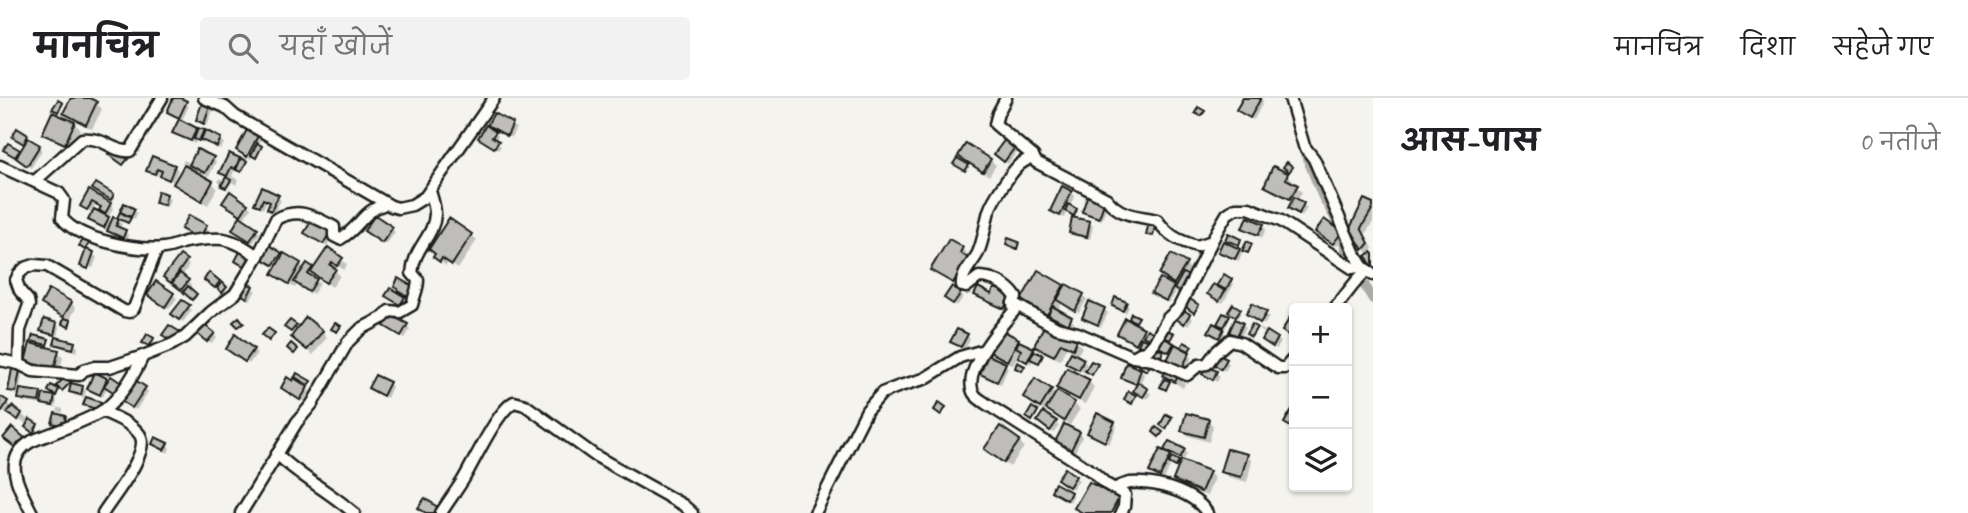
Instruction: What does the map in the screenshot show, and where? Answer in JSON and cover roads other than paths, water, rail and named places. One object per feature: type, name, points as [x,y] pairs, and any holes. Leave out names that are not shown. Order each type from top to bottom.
[{"type":"street","points":[[35,181],[82,139],[101,140],[122,152],[130,151],[162,98]]},
{"type":"street","points":[[204,98],[227,102],[235,116],[350,181],[385,204],[398,208],[419,202],[430,191],[494,98]]},
{"type":"street","points":[[1006,98],[995,124],[1036,162],[1107,200],[1115,209],[1136,217],[1157,220],[1165,232],[1185,242],[1201,246],[1212,242]]},
{"type":"street","points":[[1290,98],[1304,146],[1314,159],[1362,271]]},
{"type":"street","points":[[1032,156],[1016,168],[994,200],[981,244],[961,282],[962,286],[966,287],[979,277],[988,277],[1006,286],[1016,298],[1013,303],[1014,312],[984,349],[973,374],[972,389],[974,394],[1125,495],[1121,513]]},
{"type":"street","points":[[0,166],[63,196],[61,218],[71,228],[122,246],[157,249],[204,239],[220,239],[235,242],[258,256]]},
{"type":"street","points":[[241,513],[296,422],[312,404],[343,349],[354,335],[369,323],[384,317],[389,311],[400,312],[412,305],[418,288],[418,280],[412,273],[414,258],[433,225],[435,216],[430,191]]},
{"type":"street","points":[[0,360],[19,364],[33,371],[79,375],[94,367],[110,367],[144,356],[185,337],[235,293],[258,256],[273,222],[281,216],[309,213],[334,227],[334,236],[340,239],[371,209],[385,204]]},
{"type":"street","points":[[1133,357],[1146,352],[1168,318],[1178,309],[1223,220],[1236,208],[1249,208],[1281,221],[1362,271]]},
{"type":"street","points":[[19,364],[20,330],[29,305],[16,280],[26,268],[34,265],[47,266],[124,312],[129,312],[134,308],[157,249]]},
{"type":"street","points":[[1339,303],[1362,271]]},
{"type":"street","points":[[1013,303],[1057,328],[1085,336],[1133,357],[1153,360],[1187,375],[1199,365],[1207,364],[1230,340],[1241,343],[1278,368],[1285,368],[1289,364]]},
{"type":"street","points":[[815,513],[867,410],[876,399],[891,389],[924,379],[960,357],[984,349]]},
{"type":"street","points":[[32,513],[15,477],[17,454],[32,441],[102,411],[121,391],[144,356]]},
{"type":"street","points":[[441,513],[501,415],[514,402],[525,405],[594,455],[683,505],[692,513]]},
{"type":"street","points":[[102,411],[133,428],[141,436],[142,442],[124,484],[103,513]]},
{"type":"street","points":[[277,454],[299,474],[321,486],[354,513]]},
{"type":"street","points":[[1114,489],[1128,483],[1157,485],[1188,496],[1208,513]]},
{"type":"waterway","points":[[1302,145],[1322,195],[1343,232],[1346,255],[1373,299]]}]
